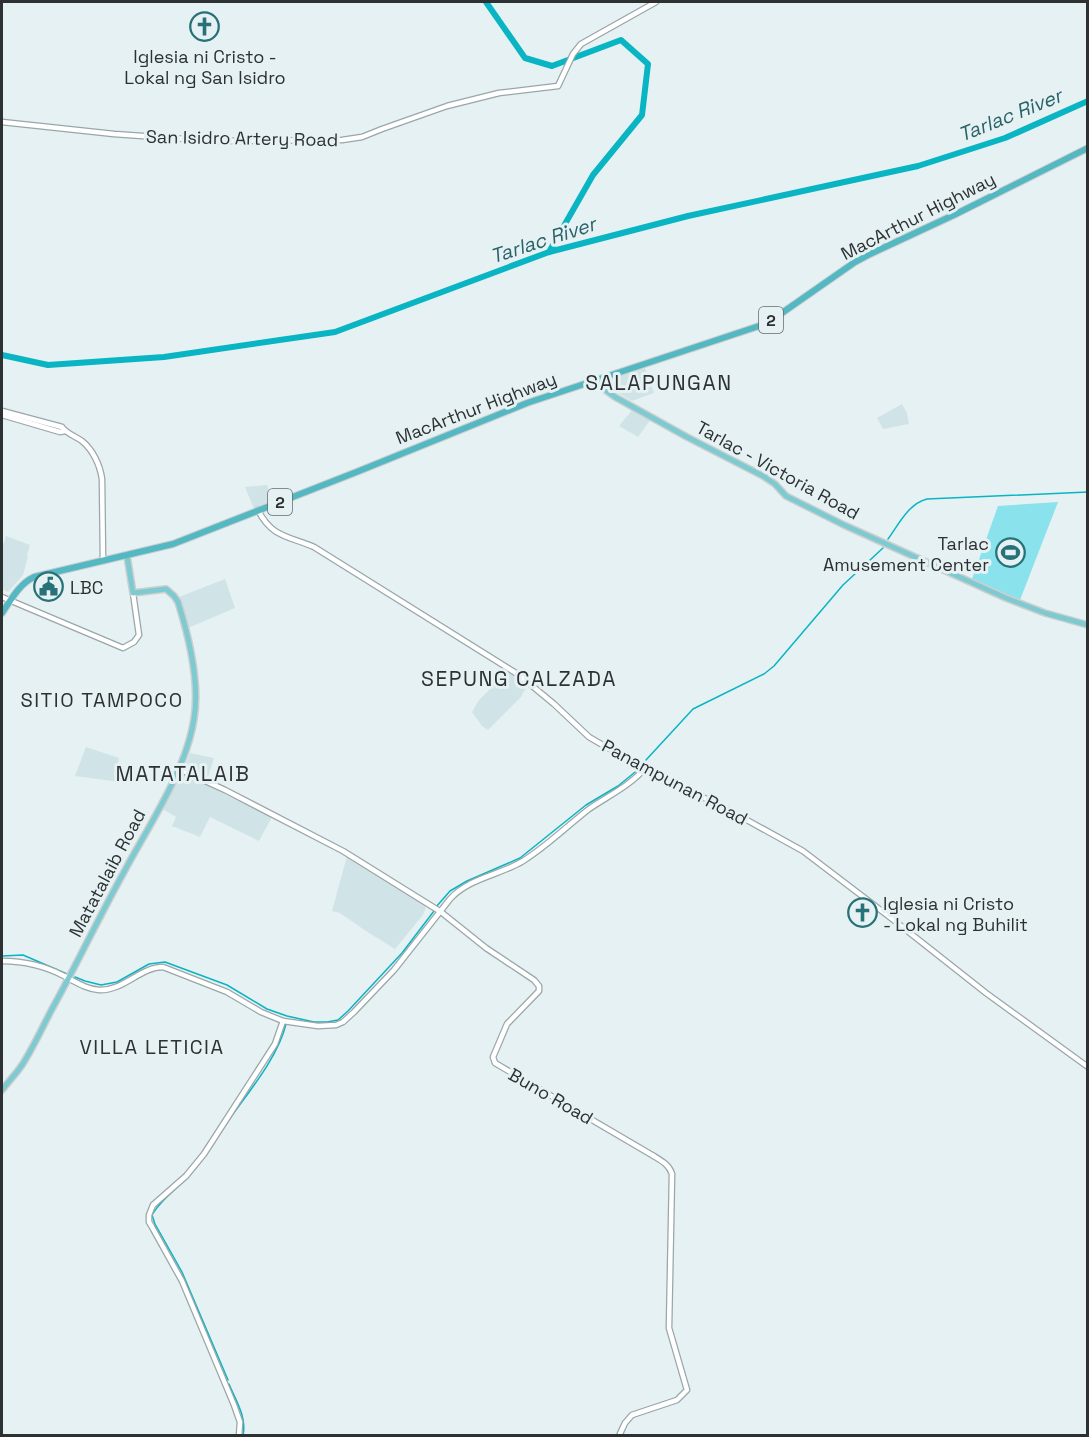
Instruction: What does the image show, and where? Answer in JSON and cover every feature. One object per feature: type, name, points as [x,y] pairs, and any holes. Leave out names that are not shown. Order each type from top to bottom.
[{"type":"highway","name":"MacArthur Highway","points":[[2,613],[20,588],[32,578],[173,544],[514,408],[759,326],[779,315],[855,262],[1088,148]]},
{"type":"main road","name":"Tarlac - Victoria Road","points":[[593,381],[611,394],[763,476],[775,484],[786,496],[844,525],[1006,598],[1045,613],[1088,625]]},
{"type":"main road","points":[[127,555],[133,593]]},
{"type":"main road","name":"Matatalaib Road","points":[[2,1090],[22,1065],[69,978],[179,769],[188,745],[196,703],[193,670],[180,611],[174,596],[166,589],[133,593]]},
{"type":"street","name":"San Isidro Artery Road","points":[[2,122],[114,134],[214,141],[352,140],[447,106],[499,93],[558,86],[573,54],[581,44],[656,2]]},
{"type":"street","points":[[2,411],[59,426],[88,447],[100,469],[102,479],[103,561]]},
{"type":"street","points":[[2,416],[60,432],[65,431]]},
{"type":"street","name":"Panampunan Road","points":[[258,510],[263,520],[280,535],[314,547],[519,675],[589,736],[642,767],[736,814],[803,851],[986,993],[1088,1067]]},
{"type":"street","points":[[2,597],[123,648],[134,642],[140,634],[133,593]]},
{"type":"street","points":[[2,962],[27,963],[69,978],[83,986],[107,990],[118,987],[152,968],[164,967],[227,992],[261,1012],[283,1021],[318,1026],[336,1025],[354,1012],[394,970],[458,892],[525,859],[594,806],[634,780],[642,767]]},
{"type":"street","name":"Buno Road","points":[[179,769],[225,790],[336,848],[441,912],[486,948],[534,980],[540,988],[537,994],[507,1024],[493,1057],[495,1063],[658,1158],[669,1168],[672,1177],[669,1328],[687,1390],[677,1400],[632,1415],[619,1436]]},
{"type":"street","points":[[239,1436],[240,1422],[234,1405],[182,1281],[149,1222],[149,1215],[153,1205],[186,1176],[204,1154],[272,1050],[283,1021]]},
{"type":"shaded area","points":[[645,368],[654,393],[632,401],[606,386],[604,381]]},
{"type":"shaded area","points":[[902,404],[909,424],[883,429],[877,418]]},
{"type":"shaded area","points":[[633,409],[651,419],[638,437],[619,426]]},
{"type":"shaded area","points":[[267,485],[272,501],[254,509],[245,487]]},
{"type":"shaded area","name":"Tarlac Amusement Center","points":[[1058,502],[1020,600],[972,579],[998,506]]},
{"type":"shaded area","points":[[6,536],[30,545],[23,575],[8,592],[2,589],[2,548]]},
{"type":"shaded area","points":[[225,579],[235,608],[188,628],[179,597]]},
{"type":"shaded area","points":[[508,671],[527,686],[521,697],[488,730],[482,726],[472,712],[479,700]]},
{"type":"shaded area","points":[[86,747],[119,758],[116,771],[121,773],[120,782],[75,776]]},
{"type":"shaded area","points":[[190,753],[214,758],[207,781],[183,771]]},
{"type":"shaded area","points":[[181,773],[272,817],[259,841],[210,817],[200,837],[172,826],[176,817],[161,808]]},
{"type":"shaded area","points":[[347,856],[426,905],[422,916],[395,949],[340,913],[332,911]]},
{"type":"waterway","points":[[486,2],[525,58],[552,66],[621,40],[648,64],[642,115],[593,175],[549,252]]},
{"type":"waterway","name":"Tarlac River","points":[[2,355],[48,365],[164,357],[335,332],[549,252],[688,216],[918,166],[1005,138],[1088,101]]},
{"type":"waterway","points":[[888,539],[909,510],[927,499],[1088,492]]},
{"type":"waterway","points":[[436,907],[450,891],[467,881],[520,858],[586,805],[618,786],[640,768],[693,709],[764,674],[774,666],[843,585],[883,548]]},
{"type":"waterway","points":[[75,977],[101,985],[117,982],[149,964],[165,962],[227,985],[267,1009],[287,1016],[314,1022],[338,1020],[402,953],[434,911]]},
{"type":"waterway","points":[[2,956],[23,955],[67,974]]},
{"type":"waterway","points":[[226,1124],[269,1063],[286,1024]]},
{"type":"waterway","points":[[200,1162],[152,1215],[182,1272],[228,1380]]},
{"type":"waterway","points":[[229,1384],[242,1416],[243,1436]]},
{"type":"place","name":"Iglesia ni Cristo - Lokal ng San Isidro","points":[[205,27]]},
{"type":"place","name":"Tarlac Amusement Center","points":[[1010,553]]},
{"type":"place","name":"LBC","points":[[49,587]]},
{"type":"place","name":"Iglesia ni Cristo - Lokal ng Buhilit","points":[[862,913]]},
{"type":"district","name":"SALAPUNGAN","points":[[659,382]]},
{"type":"district","name":"SEPUNG CALZADA","points":[[519,678]]},
{"type":"district","name":"SITIO TAMPOCO","points":[[102,700]]},
{"type":"district","name":"MATATALAIB","points":[[183,773]]},
{"type":"district","name":"VILLA LETICIA","points":[[152,1047]]}]
